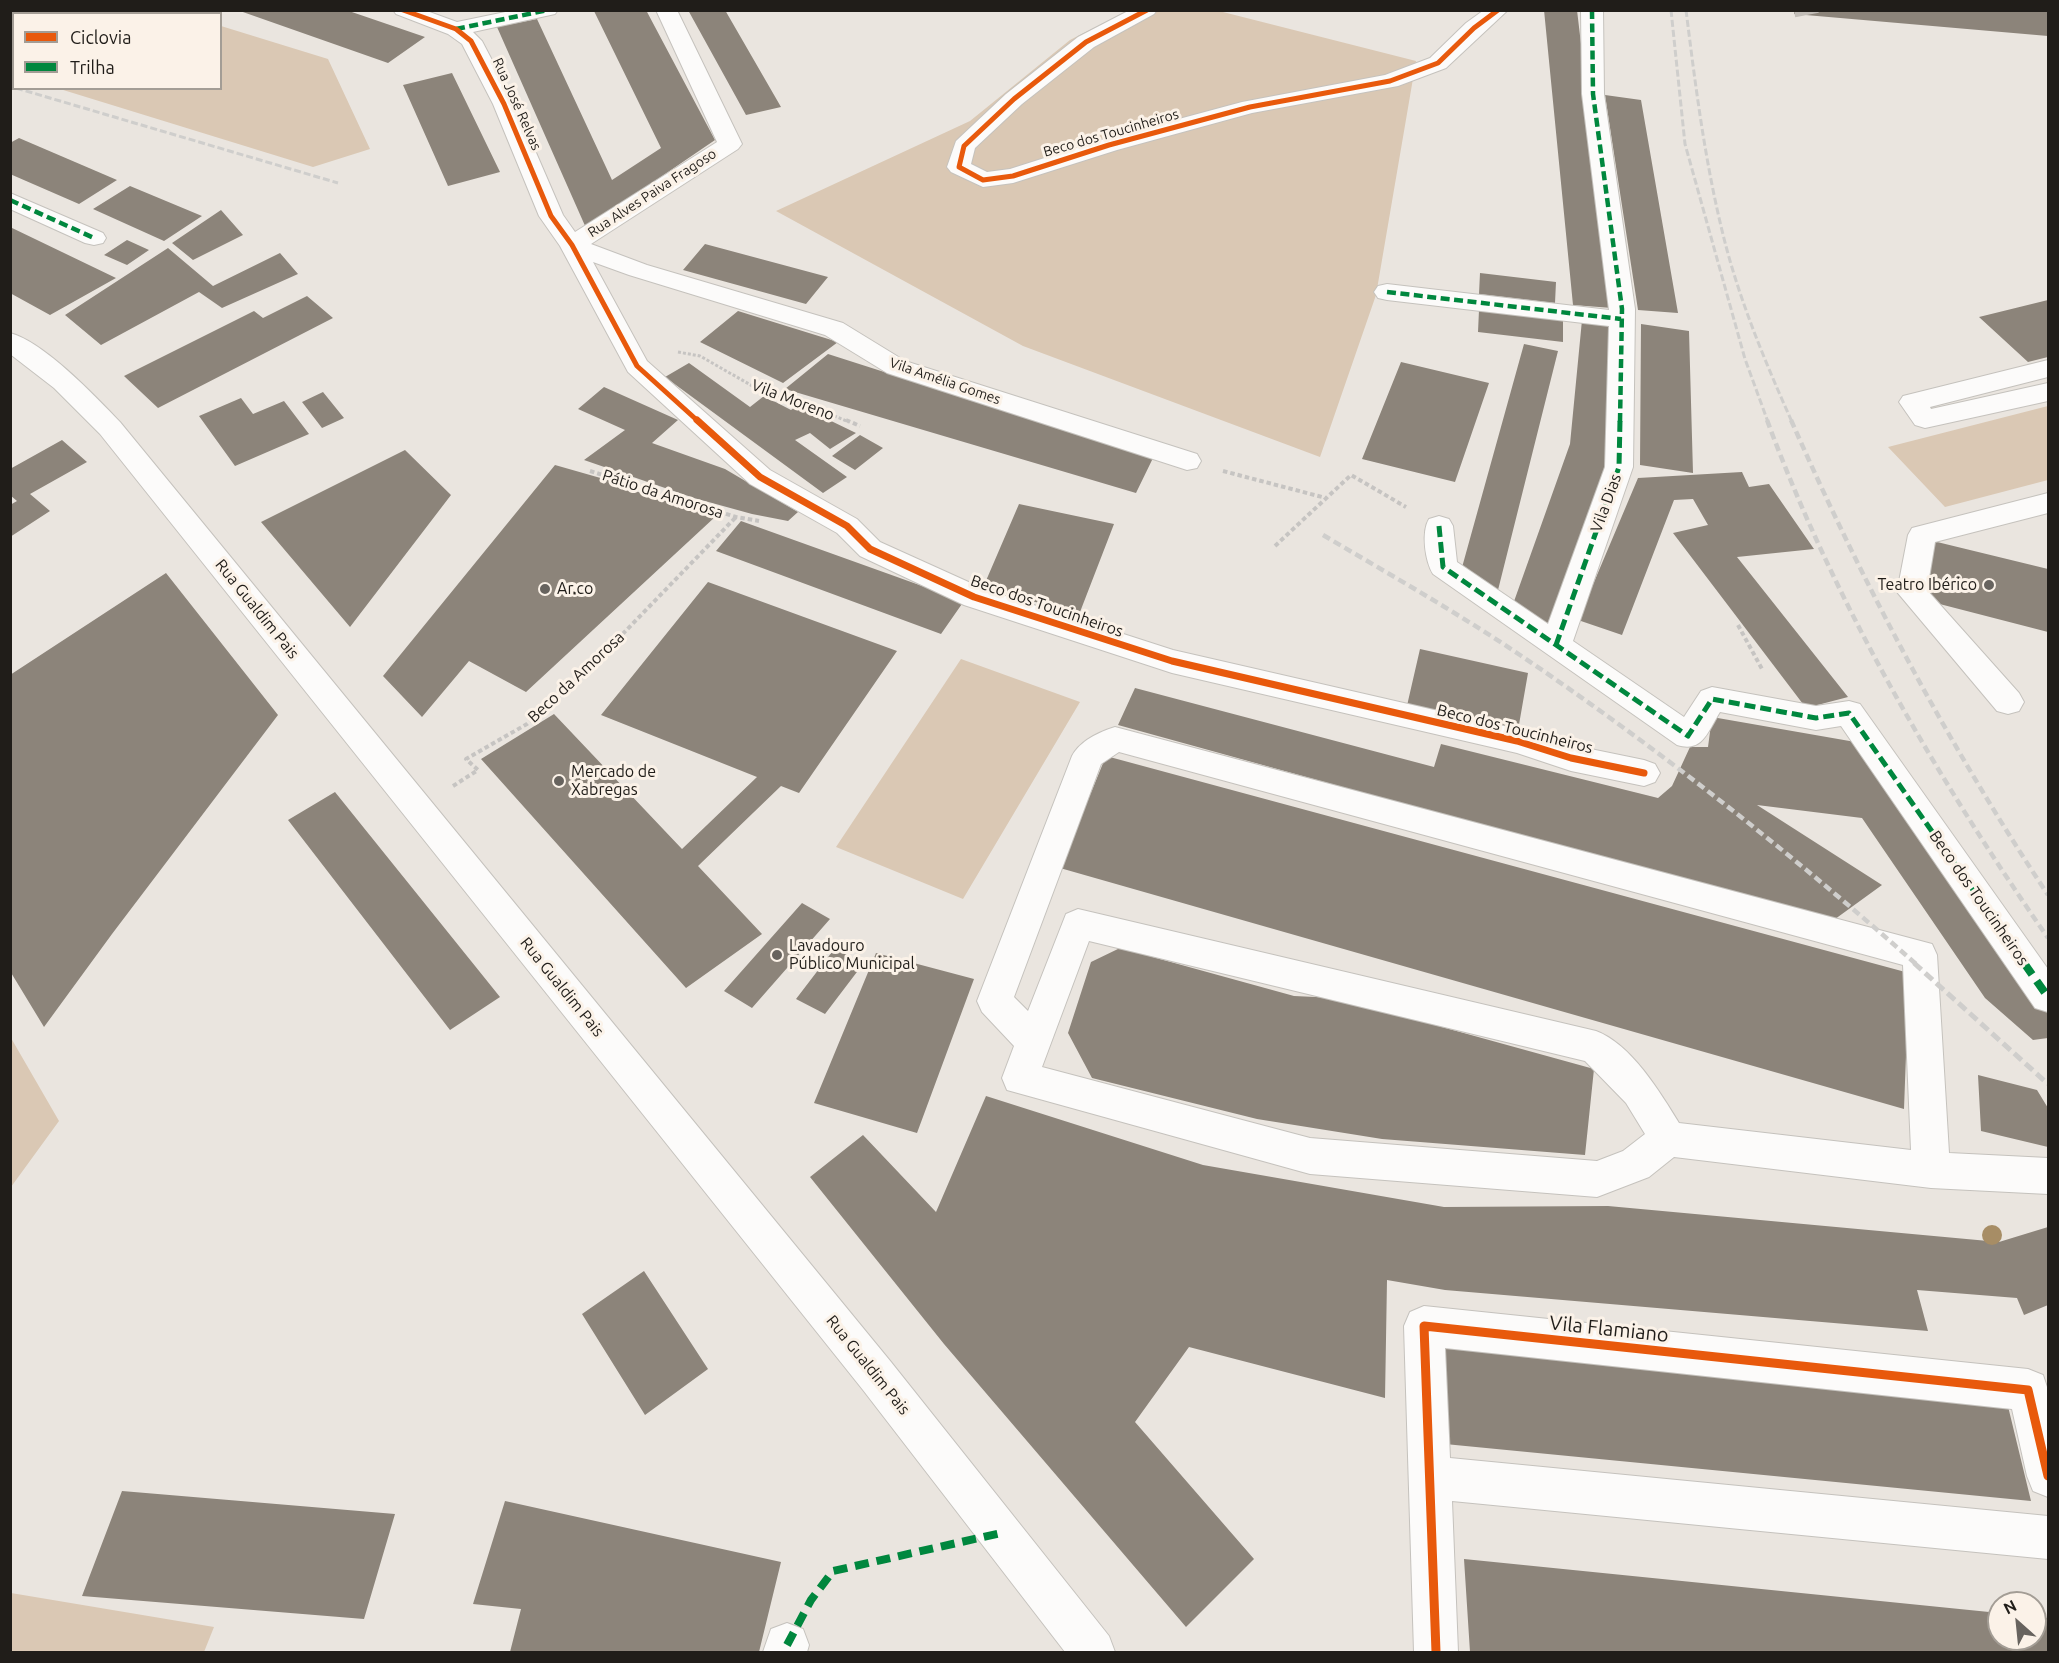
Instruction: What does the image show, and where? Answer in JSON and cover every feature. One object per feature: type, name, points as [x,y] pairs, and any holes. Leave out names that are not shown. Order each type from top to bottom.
[{"type":"street","name":"Rua José Relvas","points":[[404,10],[456,29],[471,41],[504,104],[551,216],[572,245]]},
{"type":"street","points":[[456,29],[548,10]]},
{"type":"street","name":"Rua Alves Paiva Fragoso","points":[[572,245],[730,144],[666,10]]},
{"type":"street","name":"Beco dos Toucinheiros","points":[[1147,10],[1086,42],[1014,99],[964,146],[959,167],[983,180],[1013,176],[1109,145],[1250,107],[1390,81],[1438,63],[1474,28],[1498,10]]},
{"type":"street","name":"Vila Dias","points":[[1556,645],[1619,467],[1622,309],[1593,94],[1592,10]]},
{"type":"street","points":[[10,200],[94,238]]},
{"type":"street","name":"Beco dos Toucinheiros","points":[[572,245],[637,366],[760,477],[847,526],[870,549],[974,597],[1172,661],[1517,741],[1571,758],[1644,773]]},
{"type":"street","name":"Vila Amélia Gomes","points":[[572,245],[638,270],[834,329],[896,367],[1187,461]]},
{"type":"street","points":[[1387,292],[1621,319]]},
{"type":"street","name":"Rua Gualdim Pais","points":[[10,342],[48,368],[73,389],[110,428],[877,1376],[1093,1653]]},
{"type":"street","points":[[2049,369],[1912,402],[1925,419],[2049,392]]},
{"type":"street","points":[[2008,702],[1912,592],[1922,535],[2049,503]]},
{"type":"street","points":[[1438,526],[1443,567],[1556,645]]},
{"type":"street","name":"Beco dos Toucinheiros","points":[[1556,645],[1688,736],[1712,699],[1816,718],[1849,713],[2049,998]]},
{"type":"street","points":[[1033,1041],[995,1001],[1088,756],[1115,740],[1920,955],[1931,1170]]},
{"type":"street","points":[[1668,1138],[1640,1091],[1596,1047],[1078,924],[1020,1078],[1310,1156],[1597,1179],[1636,1164],[1668,1138],[1931,1170],[2049,1176]]},
{"type":"street","name":"Vila Flamiano","points":[[1436,1653],[1424,1326],[2028,1390],[2049,1476]]},
{"type":"street","points":[[1428,1477],[2049,1538]]},
{"type":"path","points":[[1187,461],[1326,498]]},
{"type":"path","points":[[1275,546],[1351,475],[1438,526]]},
{"type":"shaded area","points":[[11,11],[176,12],[12,12],[12,74]]},
{"type":"shaded area","points":[[1127,11],[1219,11],[1416,61],[1376,295],[1320,457],[1023,346],[776,211],[970,121],[1070,40]]},
{"type":"shaded area","points":[[222,26],[328,59],[370,149],[313,167],[63,90],[222,90]]},
{"type":"shaded area","points":[[2048,406],[2048,480],[1945,507],[1888,447]]},
{"type":"shaded area","points":[[961,659],[1080,702],[963,899],[836,847]]},
{"type":"shaded area","points":[[11,1038],[59,1121],[10,1187]]},
{"type":"shaded area","points":[[11,1593],[214,1627],[204,1652],[11,1652]]},
{"type":"building","points":[[346,10],[425,37],[388,63],[240,11]]},
{"type":"building","points":[[646,10],[715,140],[586,228],[497,27],[537,19],[612,180],[661,148],[594,11]]},
{"type":"building","points":[[688,10],[725,10],[781,107],[746,115]]},
{"type":"building","points":[[1544,10],[1577,10],[1612,308],[1573,305]]},
{"type":"building","points":[[1794,10],[2048,10],[2048,36],[1794,14]]},
{"type":"building","points":[[452,73],[500,172],[448,186],[403,85]]},
{"type":"building","points":[[1605,95],[1641,100],[1678,313],[1638,310]]},
{"type":"building","points":[[19,138],[117,180],[79,204],[10,174],[10,143]]},
{"type":"building","points":[[130,186],[202,216],[164,241],[93,209]]},
{"type":"building","points":[[221,210],[243,235],[193,260],[172,243]]},
{"type":"building","points":[[10,227],[116,278],[50,315],[10,293]]},
{"type":"building","points":[[127,240],[149,250],[127,265],[104,255]]},
{"type":"building","points":[[705,244],[828,277],[806,304],[683,270]]},
{"type":"building","points":[[168,248],[213,286],[280,253],[298,274],[222,308],[199,292],[101,345],[65,315]]},
{"type":"building","points":[[1480,273],[1556,282],[1555,303],[1479,294]]},
{"type":"building","points":[[307,296],[333,318],[158,408],[124,376],[254,311],[263,318]]},
{"type":"building","points":[[2048,300],[2048,357],[2028,362],[1979,317]]},
{"type":"building","points":[[1479,310],[1563,320],[1563,342],[1478,332]]},
{"type":"building","points":[[738,311],[838,342],[783,383],[700,342]]},
{"type":"building","points":[[1582,320],[1615,324],[1610,453],[1546,633],[1512,607],[1570,444]]},
{"type":"building","points":[[1641,324],[1689,331],[1693,473],[1640,465]]},
{"type":"building","points":[[1524,344],[1558,351],[1496,598],[1461,571]]},
{"type":"building","points":[[828,354],[1153,458],[1136,493],[785,389]]},
{"type":"building","points":[[1401,362],[1489,383],[1455,482],[1362,459]]},
{"type":"building","points":[[689,363],[750,407],[764,396],[791,410],[798,405],[856,433],[830,449],[810,433],[795,440],[847,477],[823,493],[665,377]]},
{"type":"building","points":[[604,387],[678,420],[652,443],[725,469],[798,512],[788,521],[752,514],[694,498],[584,460],[625,430],[578,409]]},
{"type":"building","points":[[323,392],[344,418],[322,428],[302,402]]},
{"type":"building","points":[[241,398],[253,414],[284,401],[309,434],[235,466],[199,416]]},
{"type":"building","points":[[860,435],[883,448],[855,470],[832,456]]},
{"type":"building","points":[[62,440],[87,462],[30,494],[50,511],[10,537],[10,505],[17,501],[10,495],[10,469]]},
{"type":"building","points":[[405,450],[451,495],[350,627],[261,522]]},
{"type":"building","name":"Ar.co","points":[[555,465],[618,483],[617,485],[715,517],[526,692],[469,661],[422,717],[383,676]]},
{"type":"building","points":[[1742,472],[1749,487],[1769,484],[1814,549],[1737,557],[1848,697],[1806,708],[1673,533],[1708,525],[1693,499],[1674,500],[1622,635],[1578,620],[1638,478]]},
{"type":"building","points":[[1019,504],[1114,524],[1080,612],[982,590]]},
{"type":"building","points":[[741,521],[964,601],[941,634],[716,551]]},
{"type":"building","name":"Teatro Ibérico","points":[[1933,541],[2048,569],[2048,632],[1928,601]]},
{"type":"building","points":[[166,573],[278,715],[44,1027],[10,971],[10,675]]},
{"type":"building","name":"Mercado de Xabregas","points":[[708,582],[897,651],[799,793],[781,786],[698,866],[762,934],[686,988],[481,759],[554,714],[682,849],[757,777],[601,715]]},
{"type":"building","points":[[1420,649],[1528,673],[1517,736],[1406,710]]},
{"type":"building","points":[[1135,688],[1434,767],[1441,744],[1658,798],[1672,786],[1690,747],[1708,747],[1712,717],[1861,743],[2048,1014],[2048,1038],[2033,1040],[1985,998],[1862,818],[1757,805],[1882,885],[1831,922],[1118,725]]},
{"type":"building","points":[[1106,756],[1909,973],[1904,1109],[1060,868]]},
{"type":"building","points":[[335,792],[500,997],[450,1030],[288,820]]},
{"type":"building","name":"Lavadouro Público Municipal","points":[[802,903],[830,919],[752,1008],[724,991]]},
{"type":"building","points":[[835,948],[863,964],[825,1014],[796,999]]},
{"type":"building","points":[[1120,948],[1294,996],[1337,998],[1594,1069],[1585,1155],[1382,1139],[1257,1119],[1092,1078],[1068,1033],[1091,962]]},
{"type":"building","points":[[876,953],[974,979],[917,1133],[814,1103]]},
{"type":"building","points":[[1978,1075],[2037,1090],[2048,1108],[2048,1147],[1981,1131]]},
{"type":"building","points":[[986,1096],[1203,1165],[1444,1207],[1608,1206],[1999,1242],[2048,1227],[2048,1305],[2024,1315],[2017,1298],[1917,1290],[1928,1331],[1445,1290],[1387,1280],[1385,1398],[1189,1347],[1135,1422],[1254,1559],[1186,1627],[944,1344],[810,1177],[863,1135],[936,1212]]},
{"type":"building","points":[[644,1271],[708,1369],[645,1415],[582,1314]]},
{"type":"building","points":[[1440,1341],[2005,1394],[2031,1501],[1445,1444]]},
{"type":"building","points":[[122,1491],[395,1514],[364,1619],[82,1596]]},
{"type":"building","points":[[505,1501],[781,1562],[759,1652],[510,1652],[521,1609],[473,1604]]},
{"type":"building","points":[[1464,1559],[1987,1612],[1987,1651],[2047,1651],[2048,1618],[2048,1652],[1470,1652]]},
{"type":"tunnel","points":[[1806,10],[1807,15]]},
{"type":"railway","points":[[1671,10],[1685,144],[1745,359],[1768,422]]},
{"type":"railway","points":[[1686,10],[1707,160],[1727,250],[1756,337],[1792,422]]},
{"type":"railway","points":[[23,90],[338,183]]},
{"type":"railway","points":[[1767,420],[1824,556],[1891,688],[1967,815],[2048,938]]},
{"type":"railway","points":[[1791,420],[1848,543],[1909,663],[1976,780],[2048,895]]},
{"type":"railway","points":[[1323,535],[1496,639],[1623,727],[1772,842],[1916,964]]},
{"type":"railway","points":[[1914,963],[2048,1084]]},
{"type":"marked path","points":[[456,29],[548,10]]},
{"type":"marked path","points":[[1556,645],[1619,467],[1622,309],[1593,94],[1592,10]]},
{"type":"marked path","points":[[10,200],[94,238]]},
{"type":"marked path","points":[[1387,292],[1621,319]]},
{"type":"marked path","points":[[1439,526],[1443,567],[1688,736],[1712,699],[1816,718],[1849,713],[2048,997]]},
{"type":"marked path","points":[[787,1645],[811,1600],[833,1571],[1001,1533]]},
{"type":"cycle path","points":[[403,10],[456,29],[471,41],[504,104],[551,216],[572,245],[637,366],[760,477],[847,526],[870,549],[974,597],[1172,661],[1517,741],[1571,758],[1644,773]]},
{"type":"cycle path","points":[[1147,10],[1086,42],[1014,99],[964,146],[959,167],[983,180],[1013,176],[1109,145],[1250,107],[1390,81],[1438,63],[1474,28],[1498,10]]},
{"type":"cycle path","points":[[1436,1652],[1424,1326],[2028,1390],[2048,1476]]},
{"type":"place","name":"Teatro Ibérico","points":[[1989,585]]},
{"type":"place","name":"Ar.co","points":[[545,589]]},
{"type":"place","name":"Mercado de Xabregas","points":[[559,781]]},
{"type":"place","name":"Lavadouro Público Municipal","points":[[777,955]]}]
